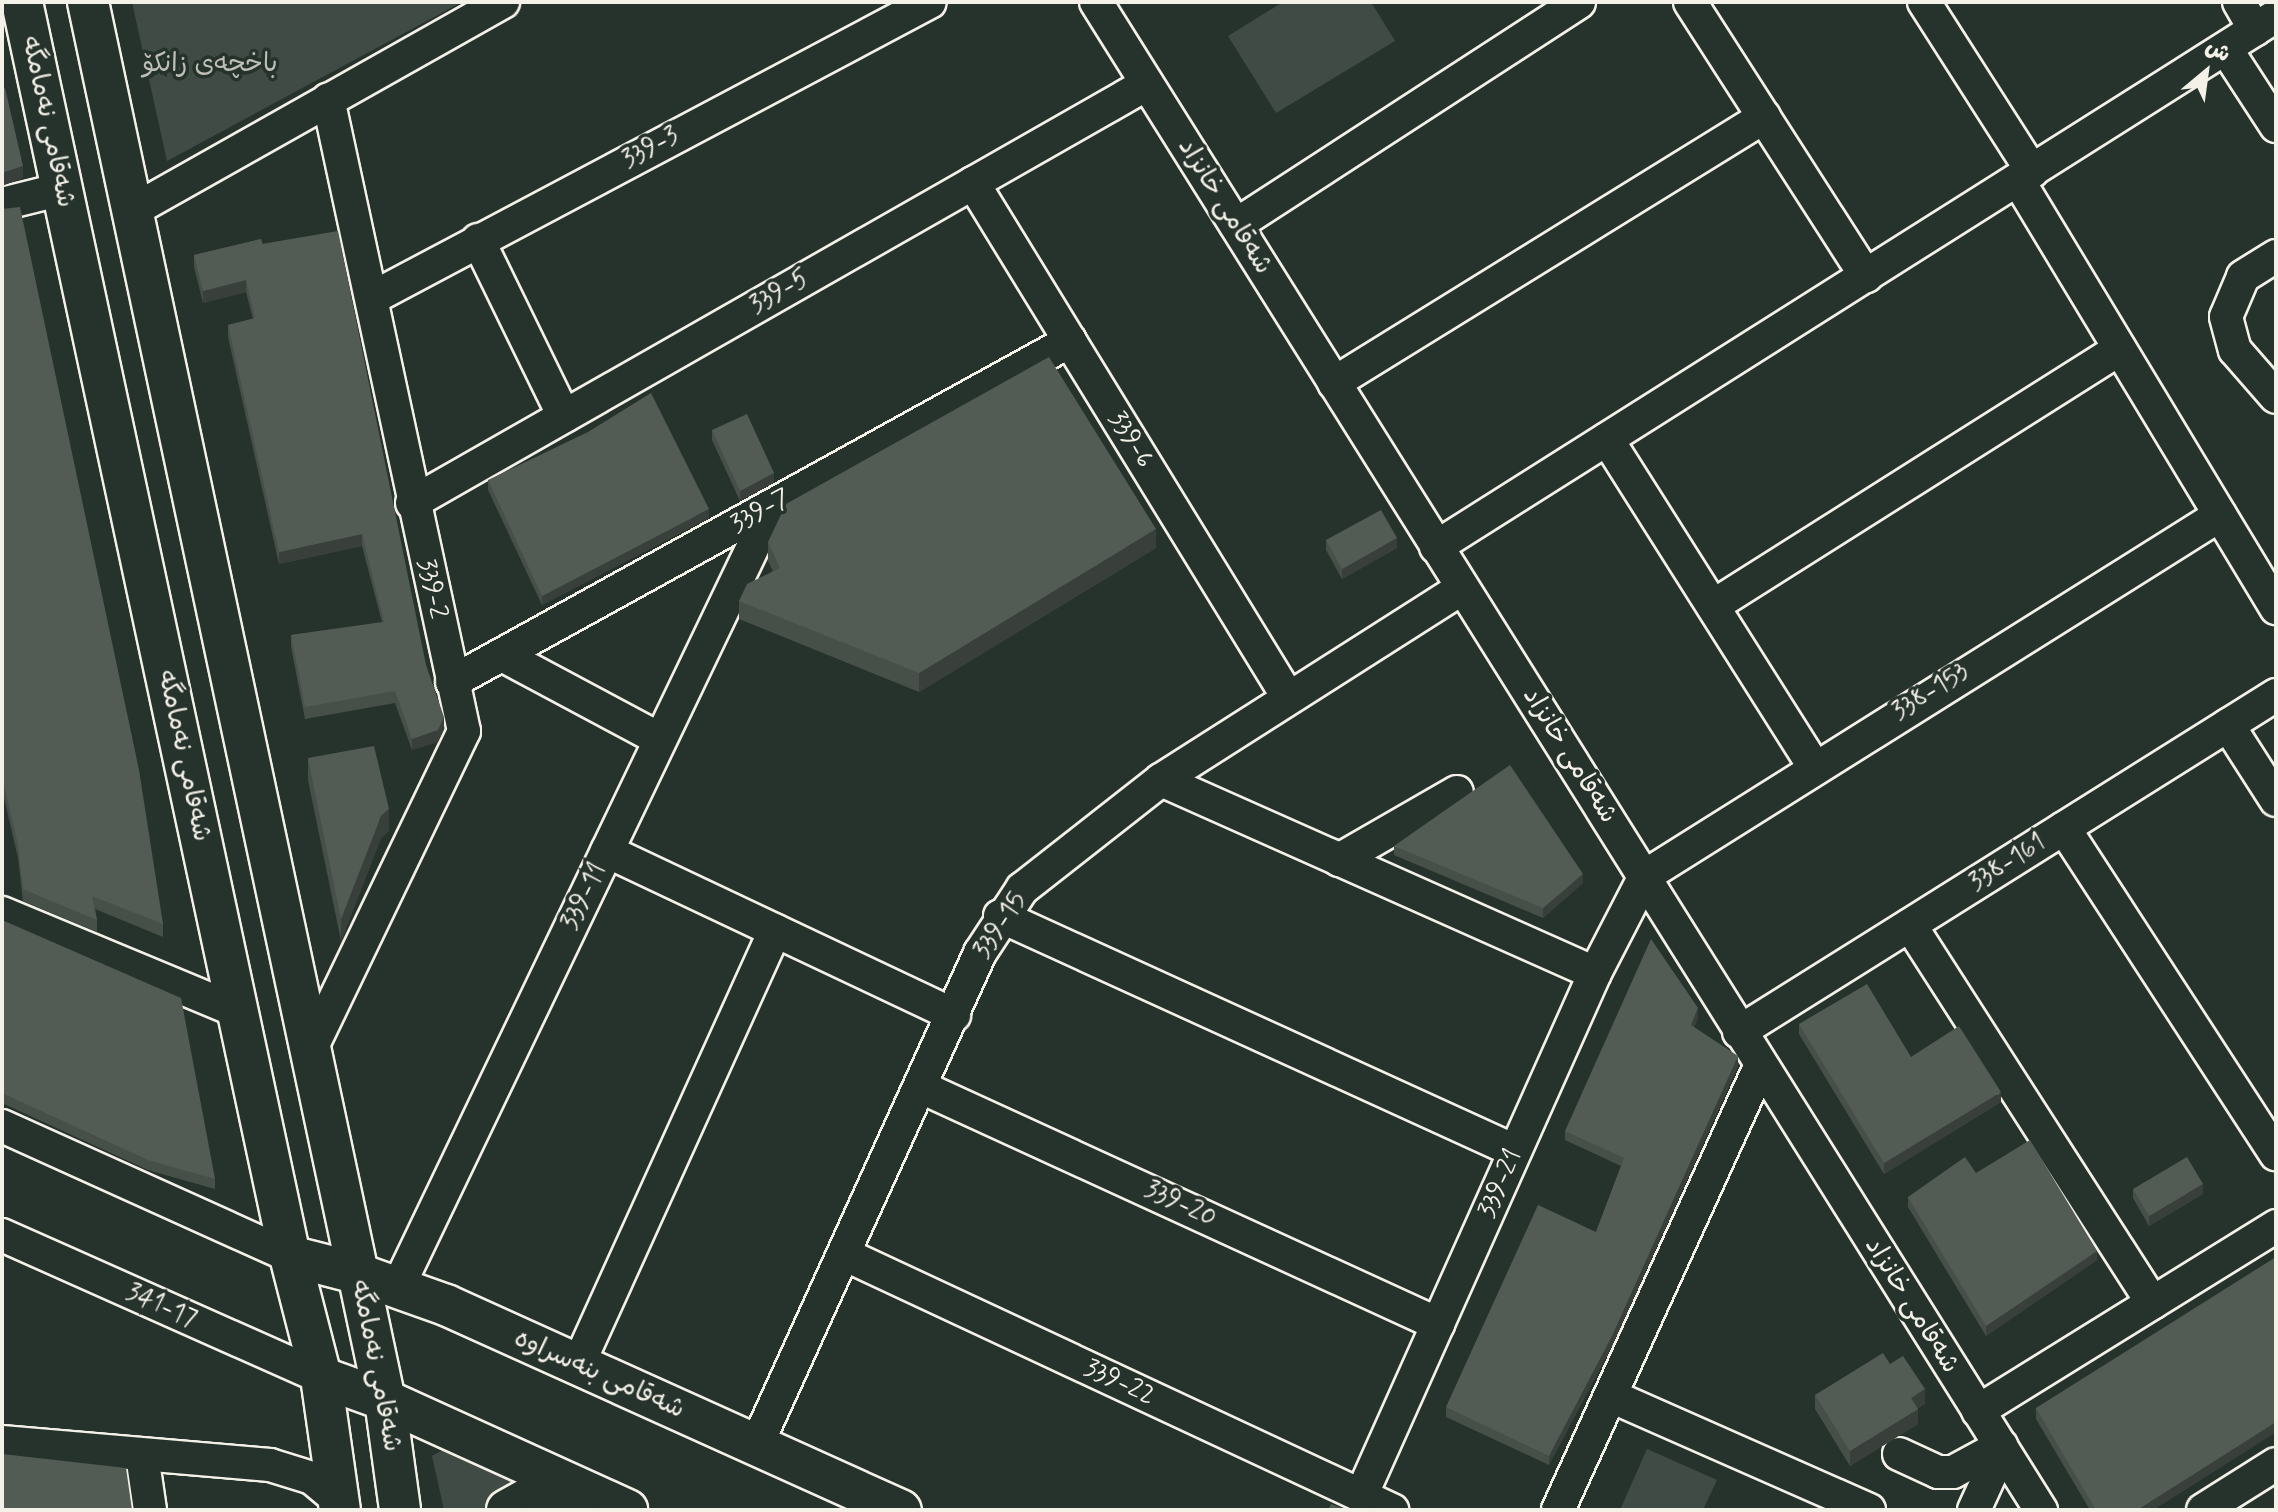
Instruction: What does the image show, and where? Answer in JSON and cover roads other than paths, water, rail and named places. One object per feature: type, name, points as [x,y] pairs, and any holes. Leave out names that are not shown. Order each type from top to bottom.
[{"type":"main road","name":"شەقامی نەمامگە","points":[[22,2],[290,1256],[321,1377],[339,1505]]},
{"type":"main road","name":"شەقامی نەمامگە","points":[[88,2],[385,1400],[400,1510]]},
{"type":"main road","name":"شەقامی بنەسراوە","points":[[290,1256],[398,1287],[901,1510]]},
{"type":"main road","points":[[321,1377],[385,1400],[627,1510]]},
{"type":"main road","points":[[507,1510],[538,1493],[588,1492]]},
{"type":"street","points":[[132,211],[503,2]]},
{"type":"street","name":"339-3","points":[[374,297],[930,2]]},
{"type":"street","name":"شەقامی خانزاد","points":[[1096,2],[1645,876],[1760,1067],[2041,1510]]},
{"type":"street","points":[[1236,225],[1579,2]]},
{"type":"street","points":[[1690,2],[1866,276]]},
{"type":"street","points":[[1924,2],[2120,349],[2276,608]]},
{"type":"street","points":[[1436,547],[2266,23],[2239,2]]},
{"type":"street","points":[[2226,49],[2276,126]]},
{"type":"street","name":"339-5","points":[[412,503],[1147,84]]},
{"type":"street","name":"339-2","points":[[310,1051],[464,731],[412,503],[374,297],[328,99]]},
{"type":"street","points":[[1334,383],[1764,117]]},
{"type":"street","name":"339-6","points":[[973,183],[1288,697]]},
{"type":"street","points":[[2,204],[62,189]]},
{"type":"street","points":[[478,240],[564,416]]},
{"type":"street","points":[[2276,256],[2243,277],[2226,317],[2235,350],[2276,397]]},
{"type":"street","name":"339-7","points":[[452,682],[1070,341]]},
{"type":"street","points":[[1713,606],[2120,349]]},
{"type":"street","points":[[1607,439],[1814,766]]},
{"type":"street","name":"339-11","points":[[398,1287],[772,507]]},
{"type":"street","name":"338-153","points":[[1645,876],[1814,766],[2220,515]]},
{"type":"street","name":"339-15","points":[[756,1446],[1000,916],[1022,889],[1161,780],[1462,588]]},
{"type":"street","points":[[502,655],[659,739]]},
{"type":"street","name":"338-161","points":[[1739,1032],[2276,695]]},
{"type":"street","points":[[2228,725],[2276,800]]},
{"type":"street","points":[[1161,780],[1595,973]]},
{"type":"street","points":[[1339,860],[1457,792]]},
{"type":"street","points":[[2064,828],[2276,1154]]},
{"type":"street","points":[[607,851],[954,1015]]},
{"type":"street","name":"339-21","points":[[1361,1496],[1595,973],[1645,876]]},
{"type":"street","points":[[2,913],[237,1011]]},
{"type":"street","points":[[1000,916],[1515,1151]]},
{"type":"street","points":[[1910,925],[2153,1303]]},
{"type":"street","points":[[578,1365],[775,931]]},
{"type":"street","points":[[1558,1510],[1760,1067]]},
{"type":"street","name":"339-20","points":[[921,1087],[1438,1324]]},
{"type":"street","points":[[2,1126],[290,1256]]},
{"type":"street","points":[[1978,1411],[2276,1226]]},
{"type":"street","name":"341-17","points":[[2,1235],[321,1377]]},
{"type":"street","name":"339-22","points":[[846,1255],[1392,1510]]},
{"type":"street","points":[[1611,1396],[1869,1510]]},
{"type":"street","points":[[2,1442],[270,1465],[312,1478],[339,1505]]},
{"type":"street","points":[[1899,1454],[1938,1472],[1953,1472],[2001,1448]]},
{"type":"street","points":[[1974,1510],[2001,1448]]},
{"type":"street","points":[[142,1455],[150,1510]]},
{"type":"street","points":[[2203,1510],[2276,1464]]},
{"type":"park label","name":"باخچەی زانکۆ","points":[[210,65]]}]
